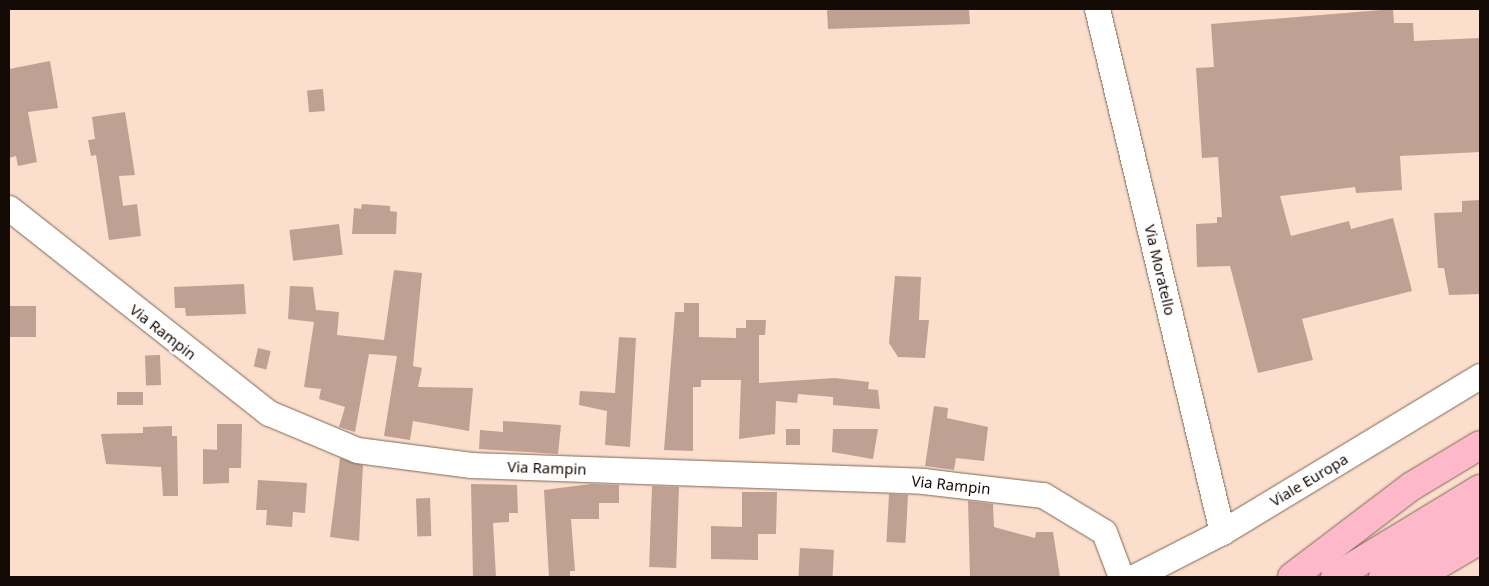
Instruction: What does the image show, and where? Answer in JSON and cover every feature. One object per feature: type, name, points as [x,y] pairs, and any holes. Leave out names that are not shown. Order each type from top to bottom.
[{"type":"highway","points":[[1292,577],[1412,486],[1480,445]]},
{"type":"highway","points":[[1336,577],[1480,489]]},
{"type":"highway","points":[[1382,577],[1480,516]]},
{"type":"highway","points":[[1417,577],[1480,540]]},
{"type":"street","name":"Via Moratello","points":[[1097,9],[1222,532]]},
{"type":"street","name":"Via Rampin","points":[[9,208],[268,413],[356,450],[472,465],[922,481],[1043,495],[1104,532],[1122,577]]},
{"type":"street","name":"Viale Europa","points":[[1134,577],[1222,532],[1480,376]]},
{"type":"building","points":[[827,9],[969,9],[970,24],[828,29]]},
{"type":"building","points":[[1393,9],[1394,23],[1413,23],[1414,41],[1480,38],[1480,152],[1400,156],[1402,190],[1356,193],[1355,187],[1280,196],[1291,236],[1349,221],[1351,229],[1393,218],[1412,291],[1302,319],[1313,360],[1258,373],[1230,266],[1197,267],[1196,224],[1217,223],[1217,217],[1222,217],[1218,157],[1202,158],[1196,68],[1214,67],[1211,24]]},
{"type":"building","points":[[50,61],[58,108],[28,112],[37,162],[18,166],[16,156],[9,158],[9,69]]},
{"type":"building","points":[[323,89],[325,111],[309,112],[307,90]]},
{"type":"building","points":[[125,112],[135,175],[119,176],[123,206],[137,204],[141,236],[109,240],[96,155],[91,156],[88,140],[95,139],[92,117]]},
{"type":"building","points":[[1480,200],[1480,294],[1449,295],[1444,268],[1438,268],[1434,213],[1462,212],[1462,201]]},
{"type":"building","points":[[362,204],[390,206],[390,211],[397,212],[396,234],[352,234],[354,208],[361,209]]},
{"type":"building","points":[[339,224],[343,255],[293,261],[289,230]]},
{"type":"building","points":[[394,270],[422,273],[413,366],[422,368],[418,387],[473,388],[469,431],[413,421],[410,440],[384,436],[397,356],[369,354],[355,432],[339,427],[345,407],[319,399],[321,389],[304,387],[314,322],[288,319],[290,286],[313,287],[316,310],[339,312],[337,335],[384,340]]},
{"type":"building","points":[[895,276],[921,277],[919,320],[929,320],[925,358],[898,357],[889,343]]},
{"type":"building","points":[[244,284],[246,314],[186,316],[185,308],[175,308],[174,287]]},
{"type":"building","points":[[684,303],[699,303],[699,337],[736,338],[736,328],[746,328],[746,320],[766,320],[765,335],[759,335],[759,383],[835,378],[869,382],[868,389],[878,390],[880,409],[833,405],[833,397],[798,394],[797,403],[776,401],[775,434],[739,439],[741,380],[701,380],[701,387],[693,387],[693,451],[664,450],[675,312],[684,312]]},
{"type":"building","points":[[9,306],[36,306],[36,337],[9,337]]},
{"type":"building","points":[[619,337],[636,338],[630,447],[605,445],[607,411],[579,405],[580,391],[615,393]]},
{"type":"building","points":[[258,348],[271,351],[266,369],[254,367]]},
{"type":"building","points":[[160,355],[161,385],[146,386],[145,356]]},
{"type":"building","points":[[117,392],[143,392],[143,405],[117,405]]},
{"type":"building","points":[[934,406],[948,408],[947,418],[988,427],[984,461],[956,458],[954,470],[925,466]]},
{"type":"building","points":[[503,421],[561,425],[558,454],[479,449],[480,430],[503,432]]},
{"type":"building","points":[[217,424],[242,424],[241,468],[229,468],[229,483],[203,484],[203,449],[217,450]]},
{"type":"building","points":[[172,426],[172,436],[177,436],[178,496],[163,496],[161,467],[106,464],[101,434],[143,433],[143,427]]},
{"type":"building","points":[[786,429],[800,429],[800,445],[786,445]]},
{"type":"building","points":[[833,429],[878,429],[873,459],[832,452]]},
{"type":"building","points":[[340,458],[363,465],[359,541],[330,537]]},
{"type":"building","points":[[258,480],[307,483],[305,513],[293,512],[292,527],[266,525],[267,510],[256,510]]},
{"type":"building","points":[[471,484],[517,485],[518,513],[509,513],[509,522],[493,523],[496,577],[473,577]]},
{"type":"building","points":[[591,484],[619,485],[619,503],[599,503],[599,519],[571,519],[575,571],[570,571],[570,577],[549,577],[544,490]]},
{"type":"building","points":[[652,486],[679,487],[676,568],[649,567]]},
{"type":"building","points":[[742,492],[777,492],[776,534],[758,534],[758,560],[711,559],[711,526],[742,527]]},
{"type":"building","points":[[889,494],[908,495],[905,543],[886,542]]},
{"type":"building","points":[[416,498],[430,498],[431,536],[417,536]]},
{"type":"building","points":[[968,501],[993,504],[994,527],[1035,538],[1036,532],[1053,532],[1060,577],[970,577]]},
{"type":"building","points":[[800,548],[834,550],[833,577],[798,577]]}]
